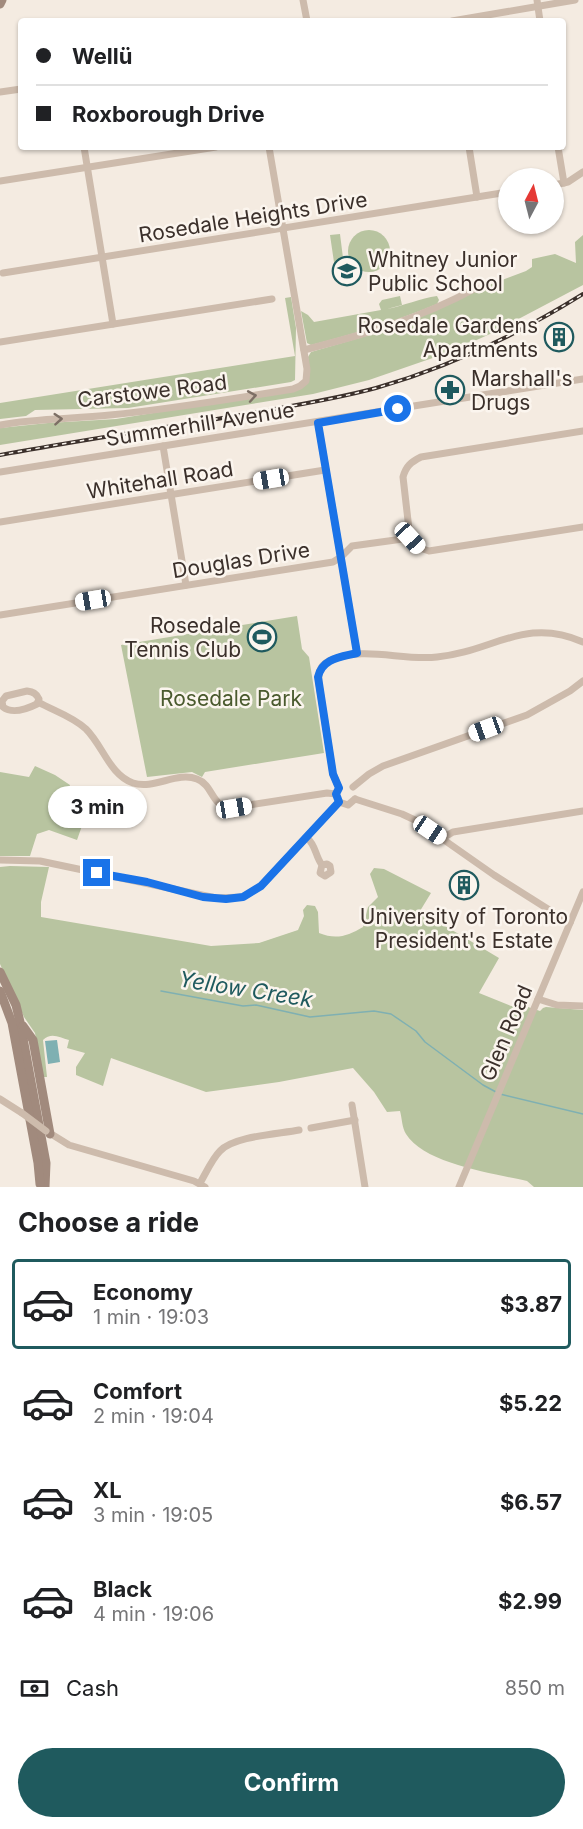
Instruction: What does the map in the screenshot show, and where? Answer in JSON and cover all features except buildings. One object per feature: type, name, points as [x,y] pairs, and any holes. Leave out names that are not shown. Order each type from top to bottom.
[{"type":"main road","points":[[0,972],[16,1005],[21,1022],[46,1162],[45,1187]]},
{"type":"main road","points":[[0,990],[3,1005],[12,1023],[28,1100],[40,1187]]},
{"type":"main road","points":[[21,1022],[33,1040],[48,1132]]},
{"type":"street","points":[[303,0],[306,18]]},
{"type":"street","points":[[466,18],[537,3],[574,0]]},
{"type":"street","points":[[537,3],[540,18]]},
{"type":"street","points":[[0,92],[18,89]]},
{"type":"street","points":[[84,150],[113,324]]},
{"type":"street","points":[[0,181],[197,150]]},
{"type":"street","points":[[270,150],[304,350],[369,333],[411,318],[444,305],[476,288]]},
{"type":"street","points":[[469,150],[477,197]]},
{"type":"street","points":[[558,150],[562,168]]},
{"type":"street","points":[[564,183],[583,172]]},
{"type":"street","name":"Rosedale Heights Drive","points":[[3,273],[498,194]]},
{"type":"street","points":[[0,342],[272,299]]},
{"type":"street","name":"Carstowe Road","points":[[0,425],[18,421],[109,416],[293,389],[300,386],[308,377],[304,350]]},
{"type":"street","name":"Summerhill Avenue","points":[[0,472],[318,423],[583,378]]},
{"type":"street","points":[[318,423],[357,653]]},
{"type":"street","points":[[583,431],[421,457],[410,462],[403,477],[410,538],[420,548],[429,551],[583,527]]},
{"type":"street","points":[[163,446],[186,585]]},
{"type":"street","name":"Whitehall Road","points":[[0,522],[326,470]]},
{"type":"street","name":"Douglas Drive","points":[[0,615],[323,564],[333,562],[352,546],[410,538]]},
{"type":"street","points":[[339,802],[318,677],[326,662],[357,653],[435,657],[469,651],[513,635],[538,633],[559,634],[583,642]]},
{"type":"street","points":[[353,787],[383,766],[527,715],[570,691],[583,681]]},
{"type":"street","points":[[38,702],[34,706],[13,710],[5,709],[2,705],[3,699],[9,694],[27,691],[35,693],[38,702],[77,722],[99,745],[117,773],[135,783],[145,784],[184,777],[194,778],[206,785],[218,804],[229,808],[337,791],[347,785],[353,787],[356,793],[355,799],[348,805],[339,802]]},
{"type":"street","points":[[355,799],[410,817],[570,924]]},
{"type":"street","points":[[0,860],[40,861],[147,882],[203,897],[236,898],[249,895],[258,889],[339,802]]},
{"type":"street","points":[[443,838],[453,832],[583,811]]},
{"type":"street","points":[[307,838],[313,843],[317,860],[321,865]]},
{"type":"street","name":"Glen Road","points":[[459,1187],[583,892]]},
{"type":"street","points":[[538,999],[557,1005],[583,1006]]},
{"type":"street","points":[[0,1099],[69,1145],[203,1185],[218,1154],[227,1146],[299,1130]]},
{"type":"street","points":[[352,1105],[365,1187]]},
{"type":"street","points":[[311,1128],[355,1120]]},
{"type":"green space","points":[[369,230],[377,231],[384,236],[389,243],[389,259],[384,266],[377,271],[369,272],[361,271],[354,266],[349,259],[348,251],[349,243],[354,236],[361,231]]},
{"type":"green space","points":[[340,234],[345,274],[338,275],[334,279],[332,270],[335,269],[330,235]]},
{"type":"green space","points":[[583,235],[583,285],[490,334],[450,352],[369,380],[313,394],[0,445],[0,428],[116,419],[295,390],[310,375],[308,357],[311,352],[390,329],[473,291],[526,271],[532,267],[532,259],[555,254],[576,263],[575,242]]},
{"type":"green space","points":[[400,296],[402,305],[387,309],[399,306],[431,297],[437,296],[439,300],[437,304],[375,327],[311,345],[307,343],[301,311],[314,322],[381,310],[379,304],[382,300]]},
{"type":"green space","points":[[291,297],[296,328],[295,380],[291,382],[128,408],[35,410],[26,416],[0,419],[0,403],[295,356],[285,298]]},
{"type":"green space","name":"Rosedale Park","points":[[297,616],[302,649],[309,657],[324,753],[205,772],[202,777],[192,772],[147,777],[121,645]]},
{"type":"green space","points":[[35,766],[70,785],[63,805],[83,823],[77,840],[49,830],[37,834],[30,856],[0,856],[0,772],[29,777]]},
{"type":"green space","points":[[0,867],[49,867],[41,902],[41,917],[211,946],[259,943],[298,930],[304,916],[303,910],[307,905],[315,906],[318,912],[319,933],[336,937],[352,933],[363,927],[368,907],[378,897],[370,874],[374,868],[384,869],[431,893],[420,911],[499,958],[479,993],[511,1006],[528,1007],[540,1011],[546,1007],[583,1010],[583,1187],[534,1187],[527,1181],[462,1166],[428,1153],[406,1134],[400,1111],[387,1112],[374,1092],[353,1068],[279,1082],[206,1092],[111,1058],[103,1086],[76,1075],[76,1067],[85,1053],[67,1048],[69,1040],[52,1036],[43,1040],[47,1077],[43,1077],[35,1033],[24,1017],[0,964]]},
{"type":"water","points":[[57,1040],[60,1062],[48,1064],[45,1041]]},
{"type":"waterway","name":"Yellow Creek","points":[[161,991],[243,1006],[256,1005],[310,1017],[374,1011],[391,1014],[416,1031],[425,1042],[496,1092]]},
{"type":"waterway","name":"Yellow Creek","points":[[500,1094],[583,1114]]},
{"type":"railway","points":[[0,455],[229,417],[340,397],[376,388],[457,360],[534,323],[583,294]]},
{"type":"place","name":"Whitney Junior Public School","points":[[347,271]]},
{"type":"place","name":"Rosedale Gardens Apartments","points":[[559,337]]},
{"type":"place","name":"Marshall's Drugs","points":[[450,390]]},
{"type":"place","name":"Rosedale Tennis Club","points":[[262,637]]},
{"type":"place","name":"University of Toronto President's Estate","points":[[464,885]]},
{"type":"route","points":[[97,873],[147,882],[203,897],[226,899],[243,897],[261,886],[339,802],[336,794],[339,788],[333,774],[318,677],[322,665],[326,662],[357,653],[318,423],[398,409]]}]
